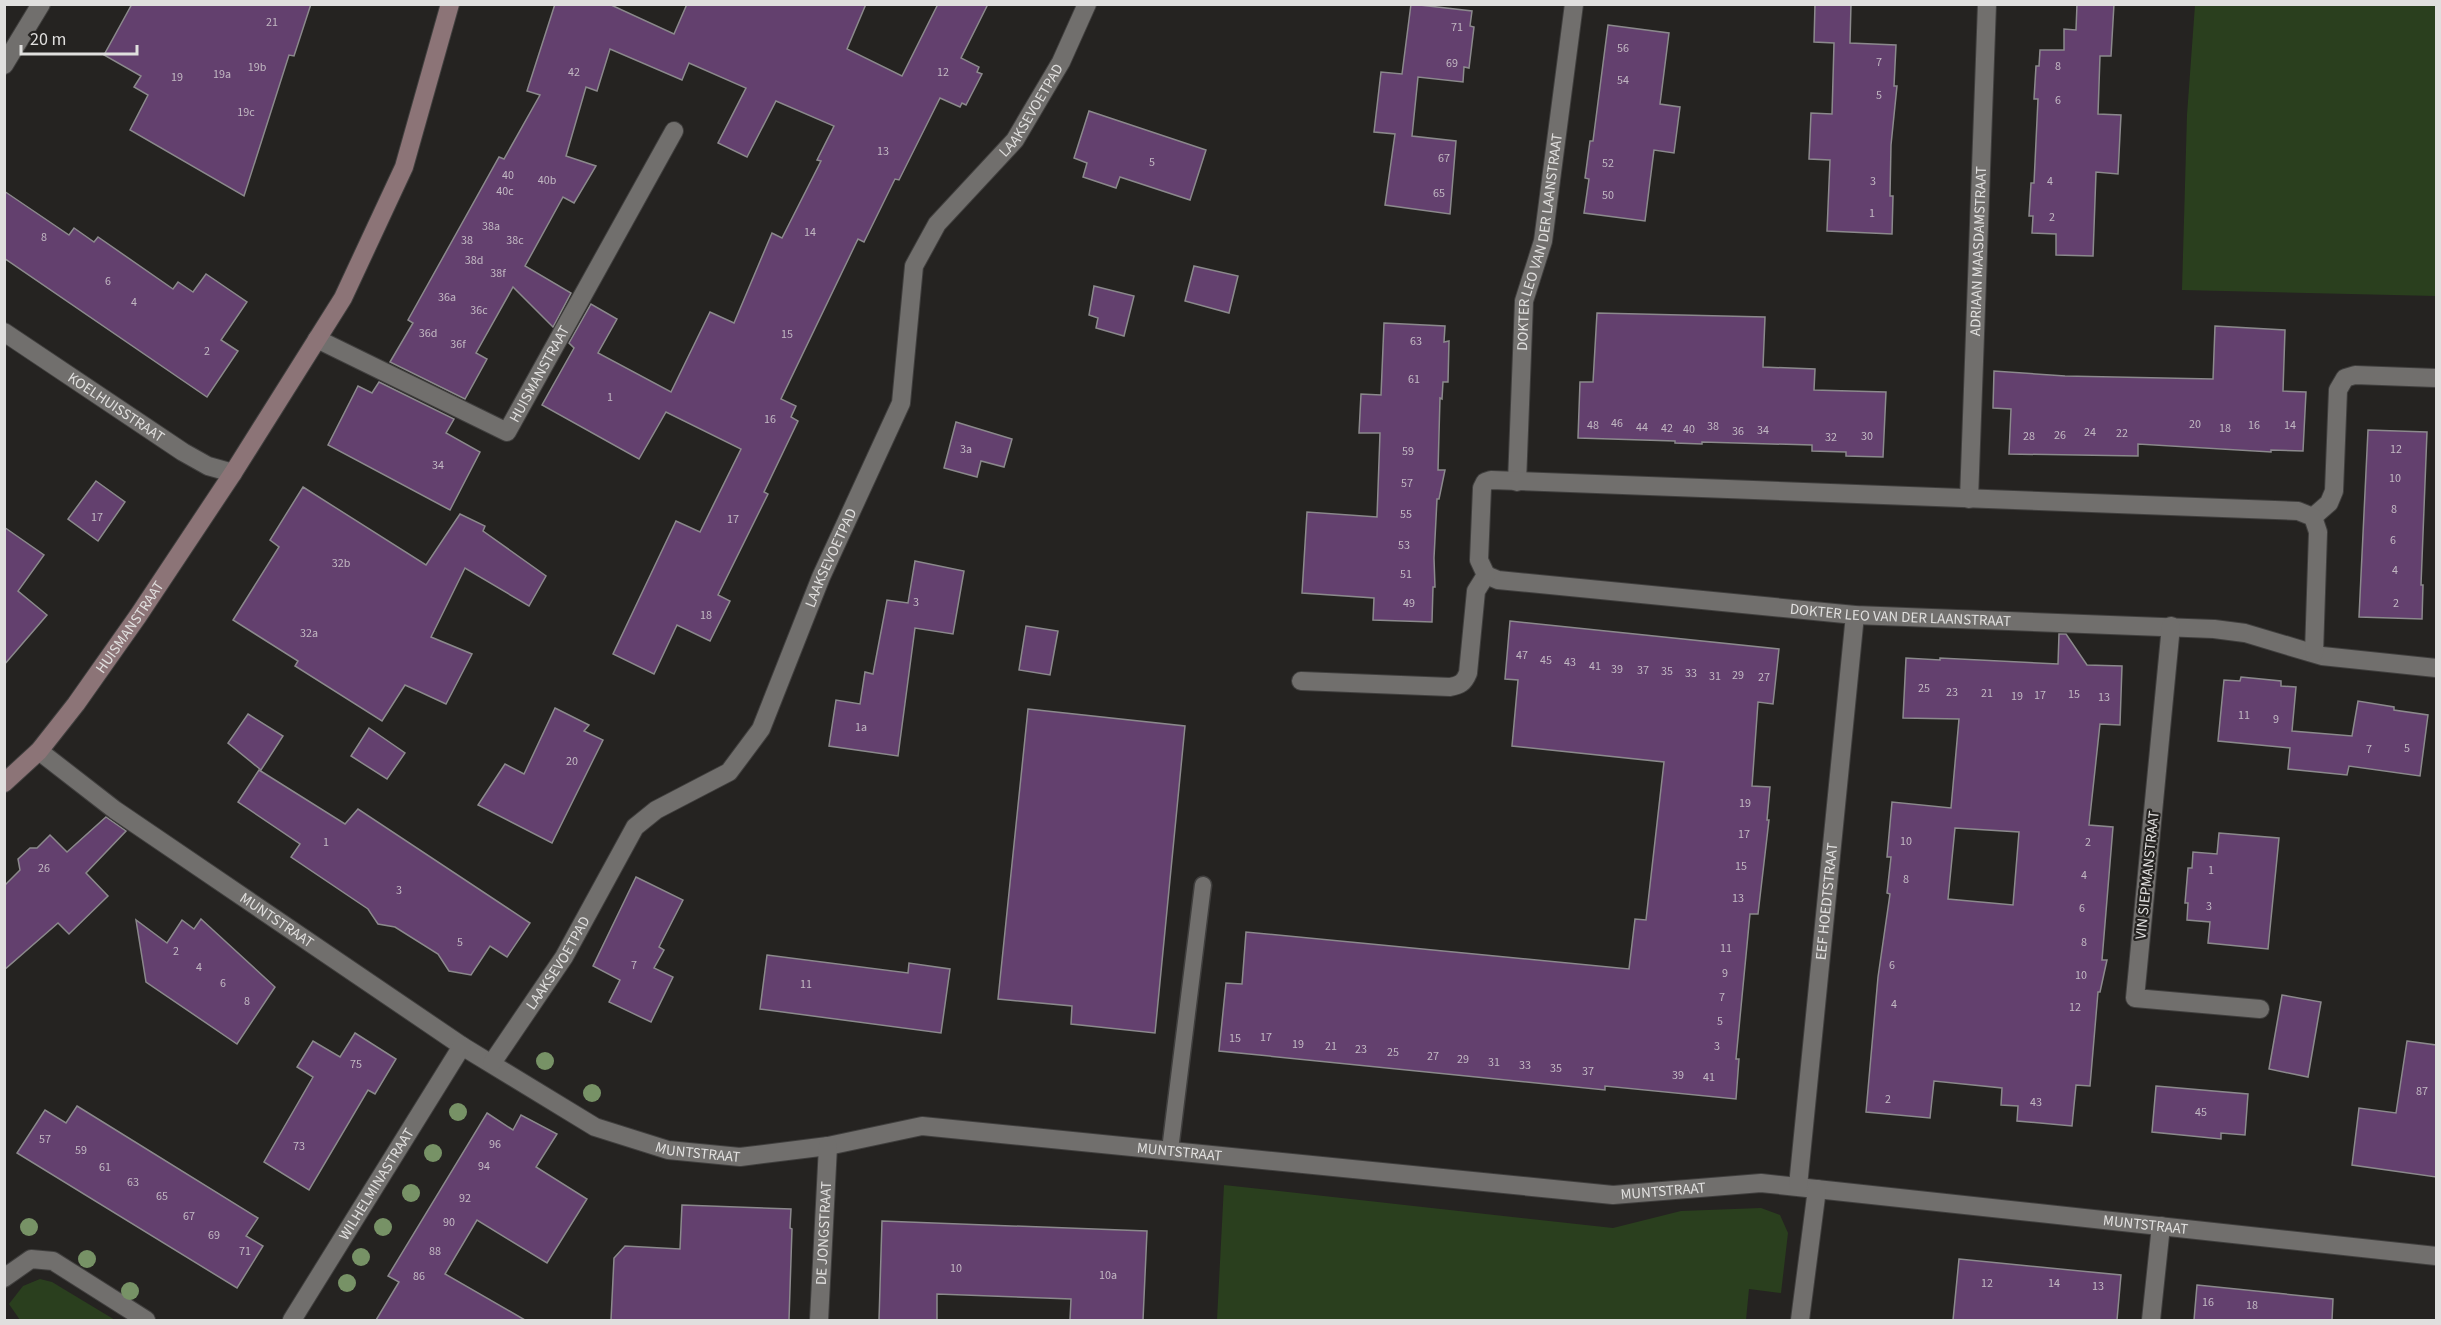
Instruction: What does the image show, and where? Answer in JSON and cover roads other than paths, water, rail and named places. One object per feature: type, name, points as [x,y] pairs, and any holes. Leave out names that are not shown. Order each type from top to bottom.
[{"type":"street","points":[[4,65],[41,4]]},
{"type":"street","name":"HUISMANSTRAAT","points":[[4,783],[39,751],[76,704],[132,625],[233,473],[343,298],[404,167],[450,4]]},
{"type":"street","name":"LAAKSEVOETPAD","points":[[492,1063],[564,957],[635,827],[657,810],[729,772],[761,729],[821,577],[901,403],[914,266],[937,224],[1015,140],[1061,62],[1087,4]]},
{"type":"street","name":"DOKTER LEO VAN DER LAANSTRAAT","points":[[1517,482],[1524,301],[1543,241],[1574,4]]},
{"type":"street","name":"ADRIAAN MAASDAMSTRAAT","points":[[1969,499],[1987,4]]},
{"type":"street","name":"HUISMANSTRAAT","points":[[317,339],[507,432],[674,131]]},
{"type":"street","name":"KOELHUISSTRAAT","points":[[4,332],[183,452],[208,466],[233,473]]},
{"type":"street","points":[[2313,517],[2329,502],[2334,491],[2338,390],[2345,378],[2355,375],[2436,378]]},
{"type":"street","points":[[1301,681],[1450,687],[1459,686],[1465,681],[1468,674],[1476,591],[1486,575],[1479,560],[1482,488],[1485,482],[1491,480],[2298,511],[2313,517],[2318,532],[2314,653]]},
{"type":"street","name":"DOKTER LEO VAN DER LAANSTRAAT","points":[[1486,575],[1498,580],[1855,615],[2214,629],[2246,633],[2314,653],[2355,661],[2436,669]]},
{"type":"street","name":"EEF HOEDTSTRAAT","points":[[1798,1186],[1855,615]]},
{"type":"street","name":"VIN SIEPMANSTRAAT","points":[[2170,626],[2135,998],[2260,1009]]},
{"type":"street","name":"MUNTSTRAAT","points":[[39,751],[115,810],[462,1046],[594,1127],[668,1150],[740,1157],[828,1146],[922,1126],[1613,1195],[1761,1183],[1798,1186],[2436,1256]]},
{"type":"street","name":"WILHELMINASTRAAT","points":[[292,1320],[462,1046]]},
{"type":"street","name":"DE JONGSTRAAT","points":[[819,1320],[828,1146]]},
{"type":"street","points":[[1800,1320],[1817,1189]]},
{"type":"street","points":[[2151,1320],[2161,1226]]},
{"type":"street","points":[[4,1278],[31,1259],[52,1261],[146,1320]]},
{"type":"lane","points":[[1170,1150],[1203,885]]}]
